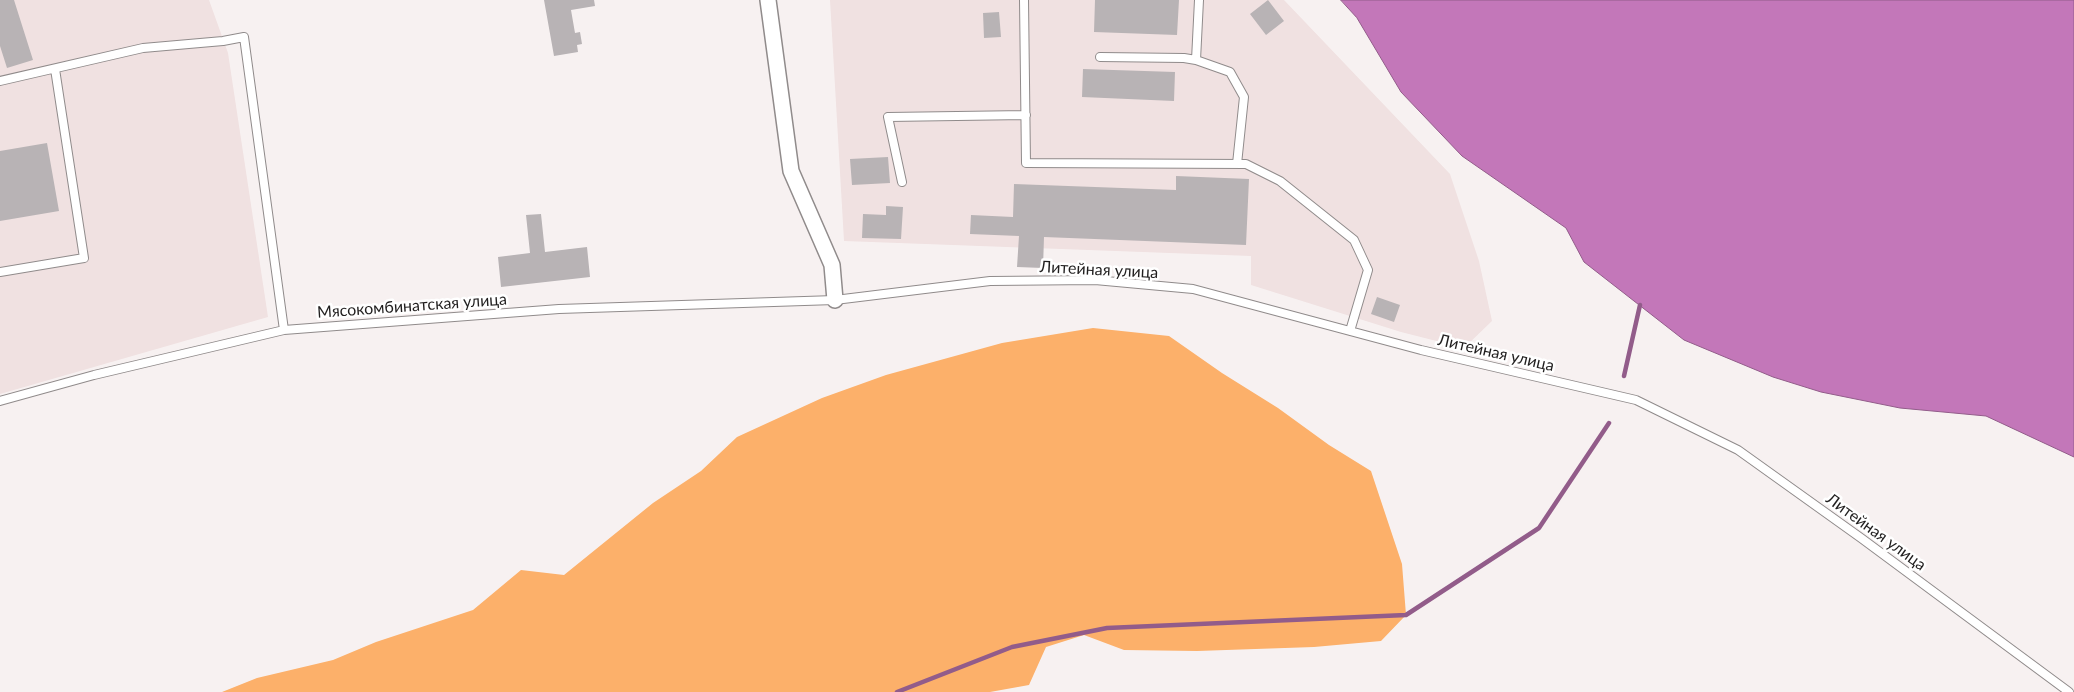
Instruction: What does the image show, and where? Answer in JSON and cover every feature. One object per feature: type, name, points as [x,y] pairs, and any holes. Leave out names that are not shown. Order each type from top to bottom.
[{"type":"street","points":[[768,0],[791,171],[832,265],[835,300]]},
{"type":"lane","points":[[1024,0],[1026,163],[1246,164],[1280,181],[1354,240],[1368,270],[1350,331]]},
{"type":"lane","points":[[1196,60],[1199,0]]},
{"type":"lane","points":[[0,81],[143,48],[224,41],[244,37],[284,330]]},
{"type":"lane","points":[[1100,56],[1184,58],[1196,60],[1230,72],[1244,97],[1237,164]]},
{"type":"lane","points":[[0,272],[84,258],[55,68]]},
{"type":"lane","points":[[902,182],[888,117],[1026,115]]},
{"type":"lane","name":"Литейная улица","points":[[835,300],[990,281],[1095,280],[1193,289],[1420,350],[1636,400],[1738,450],[1861,538],[2069,692]]},
{"type":"lane","name":"Мясокомбинатская улица","points":[[0,401],[94,375],[284,330],[559,309],[835,300]]},
{"type":"shaded area","points":[[0,0],[209,0],[228,53],[268,317],[0,394]]},
{"type":"shaded area","points":[[830,0],[1284,0],[1450,174],[1479,261],[1492,321],[1464,348],[1401,332],[1251,285],[1251,256],[844,241]]},
{"type":"shaded area","points":[[1341,0],[2074,0],[2074,457],[1986,416],[1900,408],[1821,392],[1773,377],[1684,340],[1584,262],[1566,228],[1462,156],[1401,92],[1357,18]]},
{"type":"shaded area","points":[[1093,328],[1169,336],[1222,373],[1278,408],[1329,445],[1371,471],[1402,564],[1406,615],[1381,641],[1314,647],[1197,651],[1124,650],[1084,635],[1046,647],[1029,685],[990,692],[222,692],[257,678],[333,660],[376,642],[473,610],[521,570],[564,575],[653,503],[701,471],[737,437],[822,398],[886,375],[1002,343]]},
{"type":"building","points":[[0,0],[14,0],[33,60],[7,68],[0,46]]},
{"type":"building","points":[[544,0],[594,0],[595,6],[571,10],[575,33],[580,32],[582,44],[577,45],[578,52],[554,56]]},
{"type":"building","points":[[1095,0],[1179,0],[1177,35],[1094,32]]},
{"type":"building","points":[[1268,0],[1284,21],[1266,35],[1250,14]]},
{"type":"building","points":[[999,12],[1001,37],[984,38],[983,13]]},
{"type":"building","points":[[1083,69],[1175,72],[1174,101],[1082,97]]},
{"type":"building","points":[[47,143],[59,211],[0,221],[0,151]]},
{"type":"building","points":[[888,157],[890,183],[852,185],[850,159]]},
{"type":"building","points":[[1176,176],[1249,179],[1246,245],[1044,237],[1043,268],[1017,267],[1019,236],[970,234],[971,215],[1013,217],[1014,184],[1176,190]]},
{"type":"building","points":[[886,206],[903,207],[901,239],[862,238],[863,214],[886,215]]},
{"type":"building","points":[[541,214],[545,252],[587,247],[590,277],[501,287],[498,257],[530,253],[526,215]]},
{"type":"building","points":[[1377,297],[1400,305],[1394,322],[1371,314]]},
{"type":"waterway","points":[[1624,376],[1640,305]]},
{"type":"waterway","points":[[897,692],[1012,647],[1107,628],[1406,615],[1539,528],[1609,423]]}]
